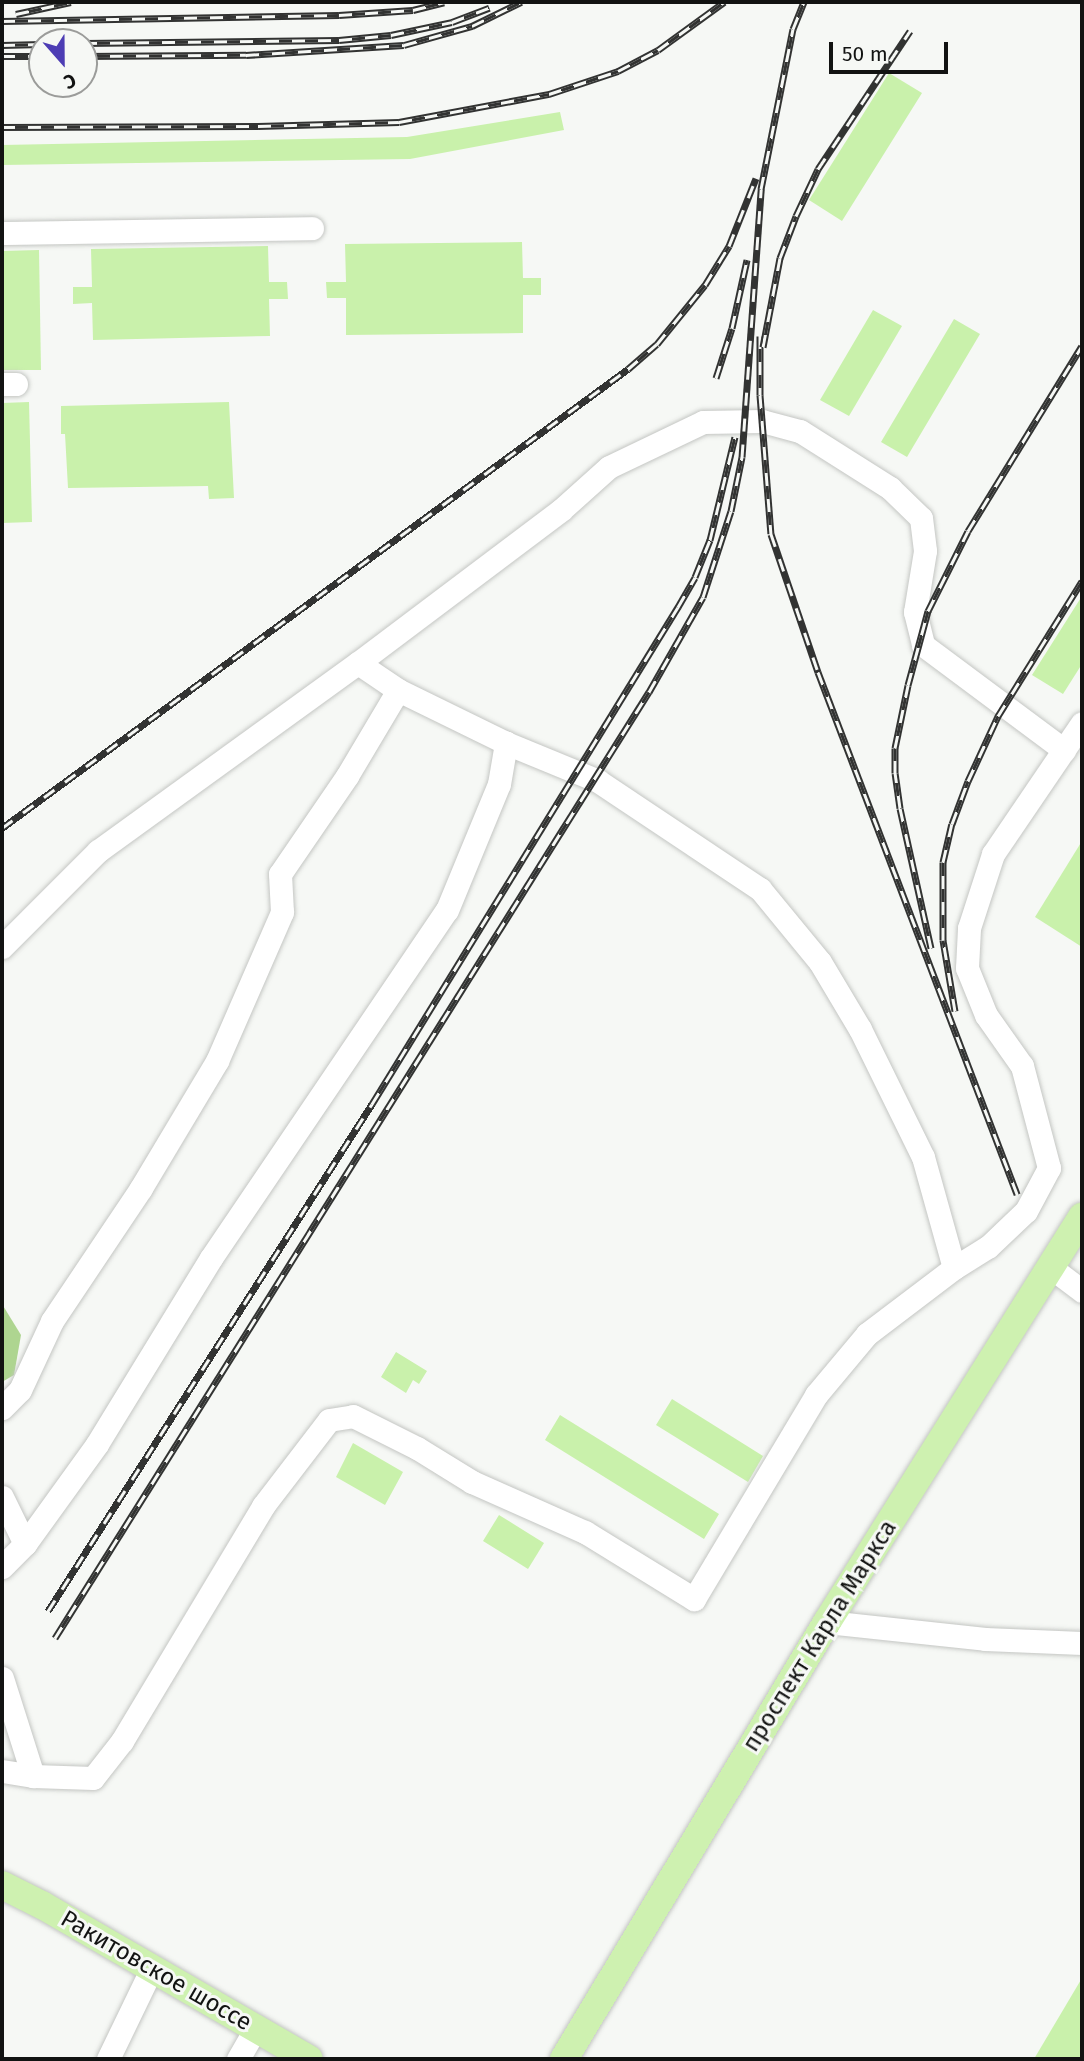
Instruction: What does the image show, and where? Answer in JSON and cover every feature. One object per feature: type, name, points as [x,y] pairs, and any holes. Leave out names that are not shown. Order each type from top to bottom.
[{"type":"main road","name":"проспект Карла Маркса","points":[[564,2059],[827,1622],[1082,1217]]},
{"type":"main road","name":"Ракитовское шоссе","points":[[2,1885],[309,2059]]},
{"type":"lane","points":[[2,233],[312,228]]},
{"type":"lane","points":[[2,947],[98,851],[358,663],[561,510],[609,467],[703,422],[762,421],[800,431],[841,454],[890,488],[921,518],[925,551],[915,612],[923,645],[1064,750]]},
{"type":"lane","points":[[358,663],[398,690],[506,743],[598,781],[760,888],[820,962],[860,1030],[923,1157],[954,1268]]},
{"type":"lane","points":[[2,1408],[20,1390],[52,1321],[142,1188],[217,1061],[282,912],[279,874],[347,776],[398,690]]},
{"type":"lane","points":[[2,1771],[33,1776],[93,1778],[122,1741],[262,1506],[329,1420],[353,1416],[417,1448],[472,1482],[585,1532],[694,1599],[816,1395],[867,1334],[954,1268],[988,1247],[1026,1211],[1049,1168],[1022,1066],[986,1015],[967,968],[969,928],[993,854],[1082,723]]},
{"type":"lane","points":[[2,1567],[25,1544],[97,1444],[211,1258],[447,910],[499,784],[506,743]]},
{"type":"lane","points":[[1049,1266],[1082,1291]]},
{"type":"lane","points":[[2,1497],[25,1544]]},
{"type":"lane","points":[[827,1622],[985,1639],[1082,1643]]},
{"type":"lane","points":[[2,1678],[33,1776]]},
{"type":"lane","points":[[108,2059],[152,1968]]},
{"type":"lane","points":[[238,2059],[256,2028]]},
{"type":"shaded area","points":[[2,1304],[21,1335],[14,1375],[2,1382]]},
{"type":"building","points":[[889,73],[922,93],[842,221],[809,200]]},
{"type":"building","points":[[560,112],[564,130],[410,159],[2,165],[2,145],[407,137]]},
{"type":"building","points":[[522,242],[523,278],[541,278],[541,295],[523,295],[523,333],[346,335],[346,298],[327,298],[326,282],[346,282],[345,244]]},
{"type":"building","points":[[268,246],[269,282],[287,282],[288,299],[269,299],[270,336],[93,340],[92,303],[73,304],[73,287],[92,287],[91,249]]},
{"type":"building","points":[[39,250],[41,370],[2,370],[2,251]]},
{"type":"building","points":[[873,310],[902,326],[849,416],[820,400]]},
{"type":"building","points":[[954,319],[980,334],[907,457],[881,442]]},
{"type":"building","points":[[29,402],[32,522],[2,523],[2,403]]},
{"type":"building","points":[[229,402],[234,498],[209,499],[208,486],[68,488],[65,434],[61,434],[61,406]]},
{"type":"building","points":[[1082,596],[1082,664],[1063,694],[1032,675]]},
{"type":"building","points":[[1082,841],[1082,947],[1035,917]]},
{"type":"building","points":[[396,1352],[427,1371],[419,1384],[413,1380],[406,1393],[381,1377]]},
{"type":"building","points":[[672,1399],[763,1456],[748,1482],[656,1425]]},
{"type":"building","points":[[560,1415],[719,1514],[704,1539],[545,1440]]},
{"type":"building","points":[[353,1443],[403,1472],[385,1505],[336,1477]]},
{"type":"building","points":[[499,1515],[544,1543],[528,1569],[483,1541]]},
{"type":"building","points":[[1082,1978],[1082,2059],[1034,2059]]},
{"type":"railway","points":[[16,14],[71,2]]},
{"type":"railway","points":[[2,21],[339,15],[413,10],[444,2]]},
{"type":"railway","points":[[98,56],[246,55],[404,45],[472,26],[521,2]]},
{"type":"railway","points":[[2,127],[258,126],[399,122],[549,94],[618,71],[658,50],[724,2]]},
{"type":"railway","points":[[55,1638],[649,692],[703,597],[731,511],[742,457],[761,189],[793,29],[804,2]]},
{"type":"railway","points":[[98,43],[339,40],[391,35],[452,22],[489,8]]},
{"type":"railway","points":[[763,347],[780,258],[796,216],[818,169],[910,31]]},
{"type":"railway","points":[[2,45],[28,44]]},
{"type":"railway","points":[[2,56],[28,56]]},
{"type":"railway","points":[[2,828],[628,369],[657,344],[705,285],[729,246],[756,178]]},
{"type":"railway","points":[[716,378],[732,328],[747,260]]},
{"type":"railway","points":[[760,336],[760,395],[771,534],[818,672],[1017,1194]]},
{"type":"railway","points":[[931,948],[900,808],[895,773],[895,748],[908,685],[928,611],[968,531],[1082,346]]},
{"type":"railway","points":[[48,1611],[372,1104],[678,607],[695,577],[710,540],[735,437]]},
{"type":"railway","points":[[955,1011],[943,940],[943,862],[952,824],[968,781],[998,716],[1082,581]]}]
